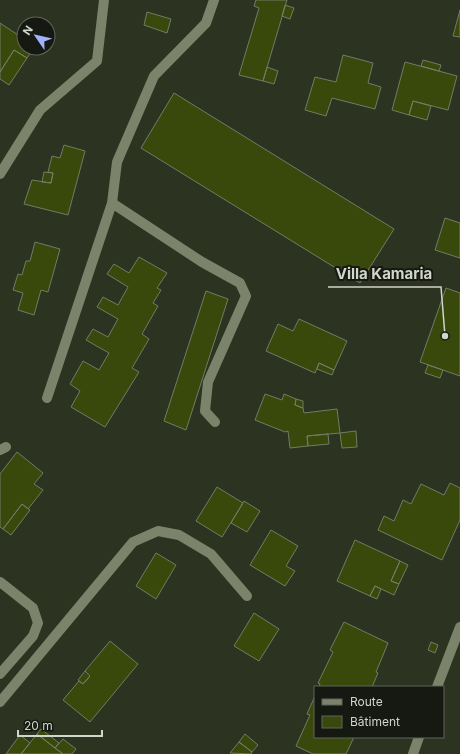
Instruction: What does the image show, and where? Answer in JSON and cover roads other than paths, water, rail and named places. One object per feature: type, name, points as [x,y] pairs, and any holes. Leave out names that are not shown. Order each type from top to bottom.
[{"type":"street","points":[[0,174],[40,110],[97,61],[104,0]]},
{"type":"street","points":[[48,398],[112,203],[117,162],[154,76],[206,23],[214,0]]},
{"type":"street","points":[[112,203],[202,262],[240,283],[246,296],[208,382],[205,411],[216,422]]},
{"type":"street","points":[[0,702],[133,542],[158,531],[179,535],[211,554],[247,596]]},
{"type":"street","points":[[0,582],[33,608],[38,623],[33,636],[0,674]]},
{"type":"street","points":[[437,686],[460,627]]},
{"type":"street","points":[[413,754],[419,738]]},
{"type":"place","name":"Villa Kamaria","points":[[445,336]]}]
